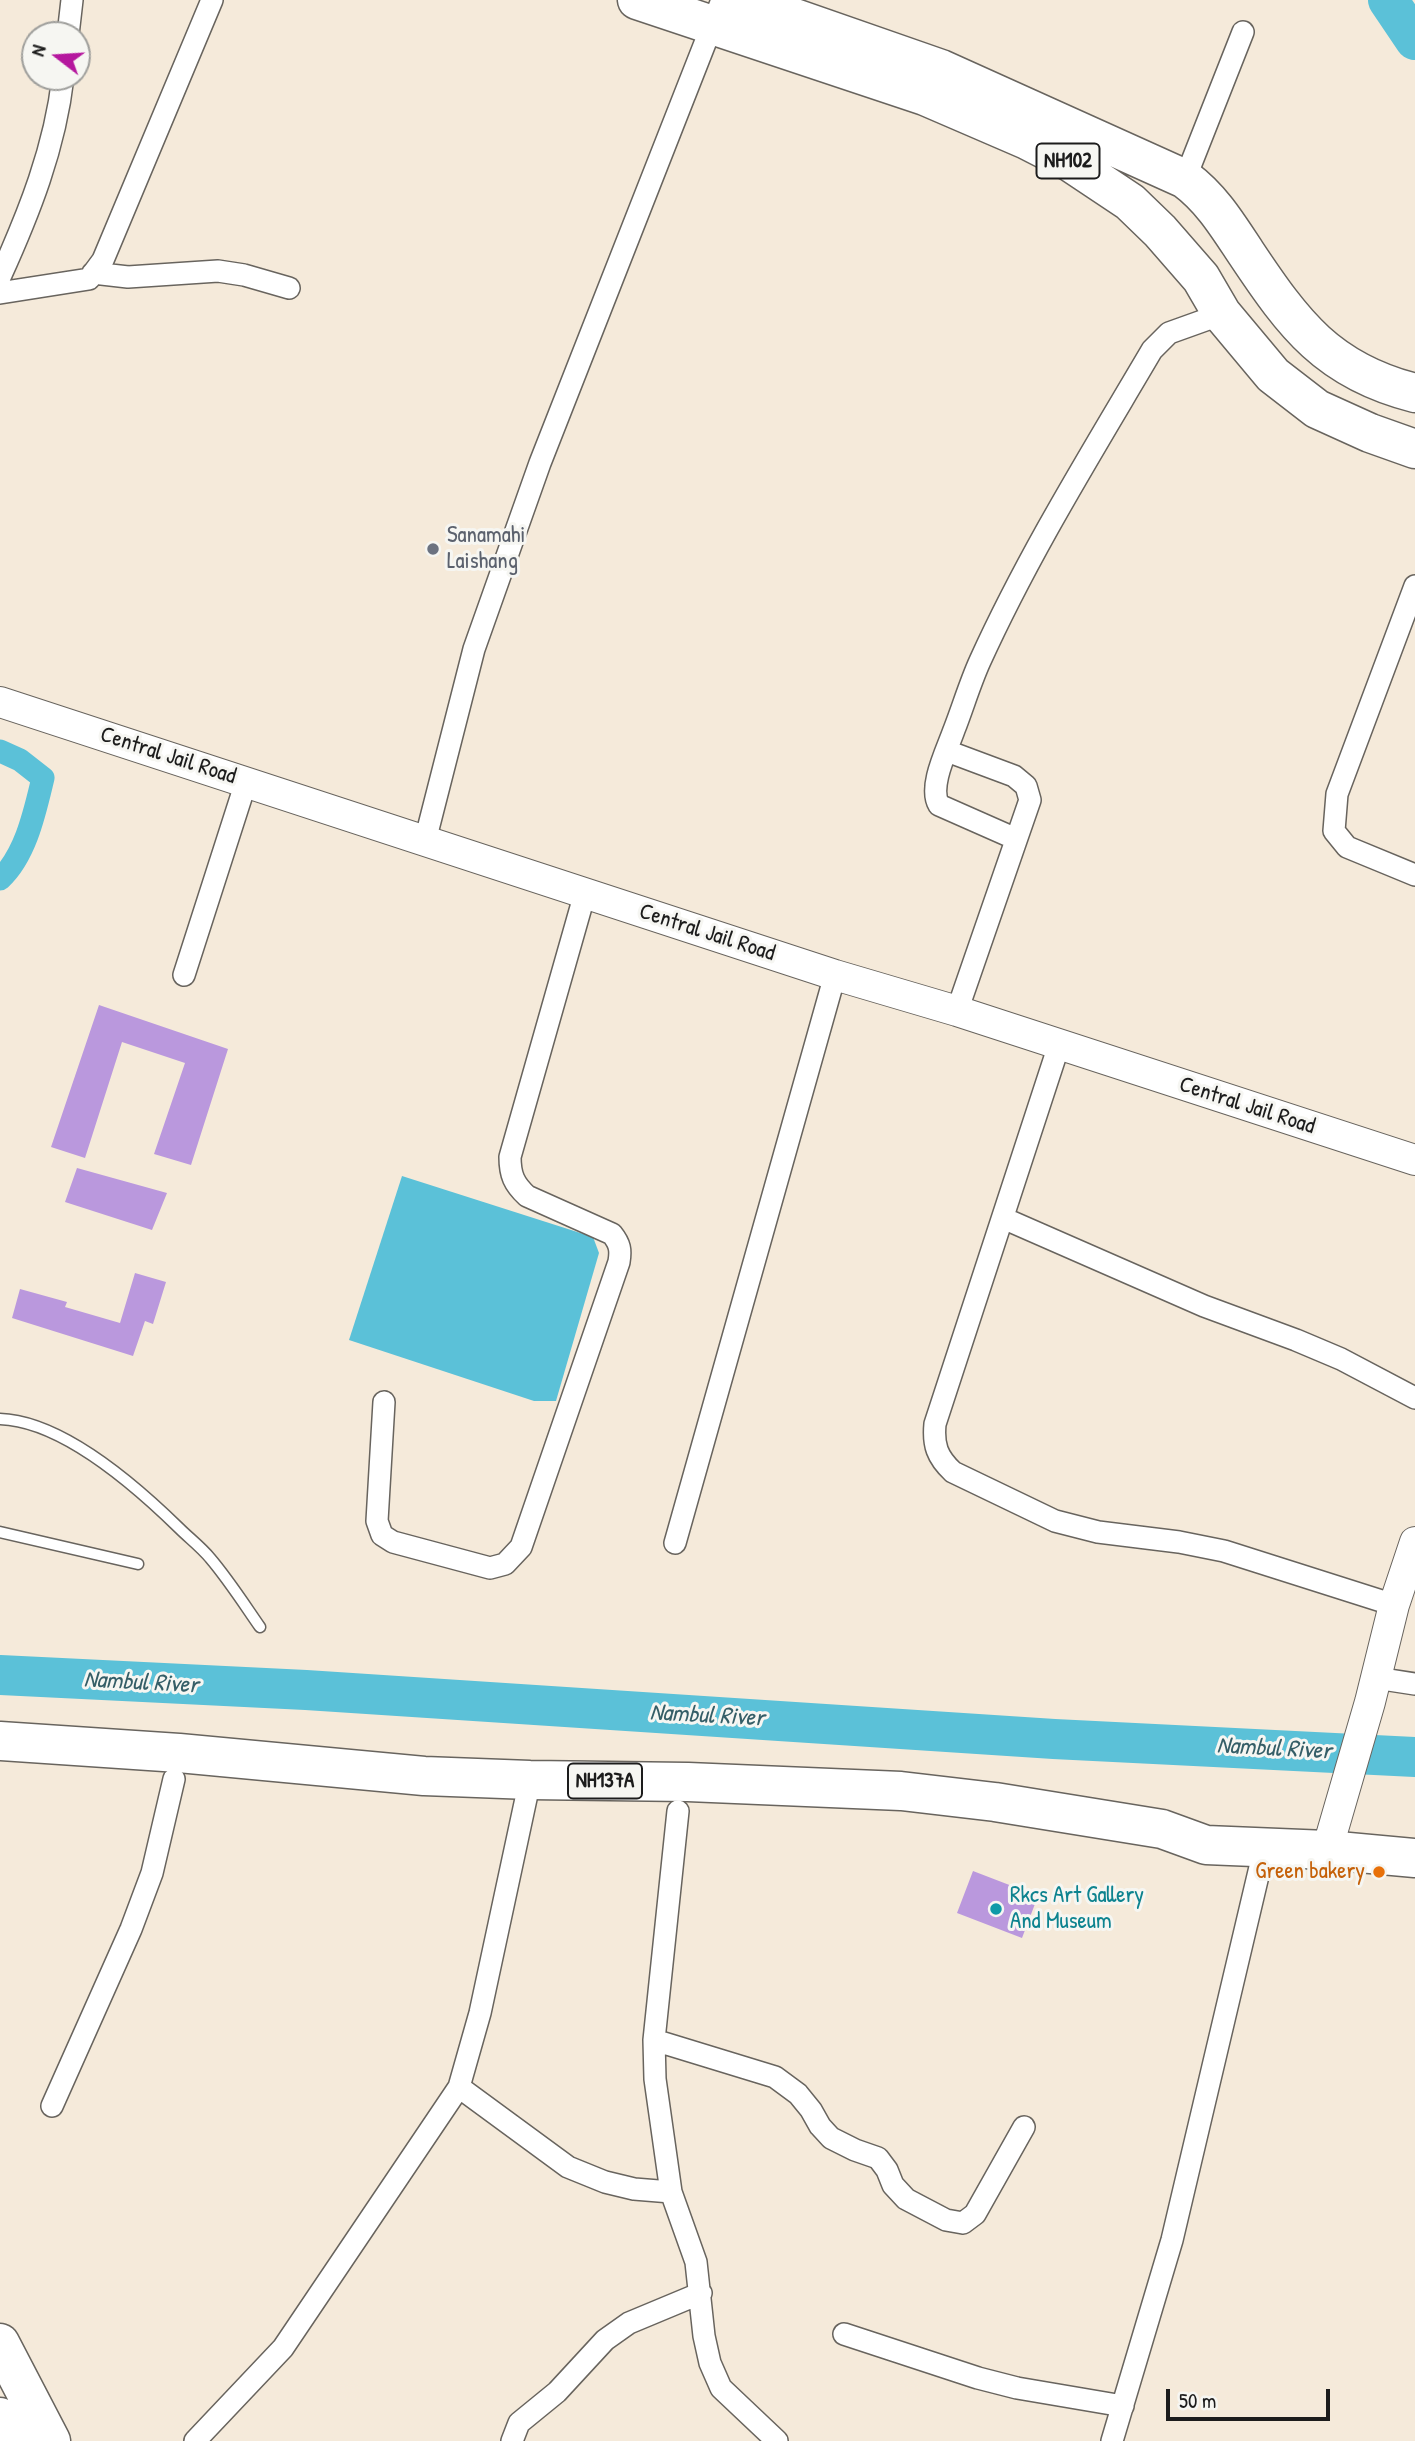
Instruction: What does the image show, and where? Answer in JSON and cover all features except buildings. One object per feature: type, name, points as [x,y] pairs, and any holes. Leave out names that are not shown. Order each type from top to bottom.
[{"type":"highway","name":"NH102","points":[[637,0],[718,12],[925,96],[1027,140],[1070,162],[1130,202],[1160,230],[1200,278],[1222,314],[1273,375],[1317,409],[1370,433],[1415,449]]},
{"type":"highway","name":"NH102","points":[[743,0],[942,69],[1185,179],[1201,191],[1217,209],[1288,313],[1311,338],[1341,363],[1368,377],[1415,393]]},
{"type":"highway","name":"NH137A","points":[[0,1741],[178,1753],[424,1776],[688,1782],[901,1791],[995,1802],[1162,1829],[1206,1845],[1265,1846],[1415,1858]]},
{"type":"highway","points":[[0,2343],[51,2441]]},
{"type":"highway","points":[[0,2417],[12,2441]]},
{"type":"street","points":[[70,21],[72,0]]},
{"type":"street","points":[[0,293],[89,279],[103,260],[212,0]]},
{"type":"street","points":[[425,841],[474,649],[545,450],[718,12]]},
{"type":"street","points":[[1185,179],[1243,32]]},
{"type":"street","points":[[0,277],[24,225],[49,154],[60,91]]},
{"type":"street","points":[[93,273],[128,277],[218,271],[244,275],[289,288]]},
{"type":"street","points":[[1016,839],[939,806],[934,797],[947,751],[979,663],[1051,520],[1152,350],[1169,333],[1222,314]]},
{"type":"street","points":[[1415,586],[1337,794],[1334,831],[1347,847],[1415,875]]},
{"type":"street","name":"Central Jail Road","points":[[0,702],[835,975],[957,1011],[1415,1160]]},
{"type":"street","points":[[947,751],[1014,776],[1027,786],[1030,800],[957,1011]]},
{"type":"street","points":[[184,975],[246,782]]},
{"type":"street","points":[[384,1402],[377,1521],[382,1535],[393,1542],[489,1568],[505,1564],[521,1547],[621,1252],[619,1243],[612,1234],[527,1196],[510,1174],[509,1157],[585,892]]},
{"type":"street","points":[[675,1544],[835,975]]},
{"type":"street","points":[[1059,1045],[935,1424],[935,1449],[941,1461],[953,1472],[1055,1521],[1098,1532],[1224,1550],[1394,1605]]},
{"type":"street","points":[[1003,1219],[1204,1306],[1330,1354],[1415,1398]]},
{"type":"street","points":[[1327,1850],[1373,1690],[1394,1605],[1415,1542]]},
{"type":"street","points":[[1373,1690],[1415,1684]]},
{"type":"street","points":[[52,2106],[131,1929],[152,1873],[174,1779]]},
{"type":"street","points":[[195,2441],[283,2348],[459,2087],[480,2013],[530,1780]]},
{"type":"street","points":[[678,1811],[654,2040],[654,2079],[671,2192],[693,2252],[710,2363],[721,2388],[777,2441]]},
{"type":"street","points":[[1112,2441],[1172,2240],[1265,1846]]},
{"type":"street","points":[[654,2040],[775,2077],[798,2094],[831,2138],[878,2158],[893,2185],[906,2199],[946,2220],[963,2222],[975,2214],[1024,2127]]},
{"type":"street","points":[[459,2087],[568,2167],[605,2182],[634,2189],[671,2192]]},
{"type":"street","points":[[512,2441],[519,2423],[556,2392],[605,2340],[629,2323],[701,2293]]},
{"type":"street","points":[[844,2334],[978,2378],[1017,2388],[1123,2406]]},
{"type":"lane","points":[[0,1419],[28,1422],[48,1430],[108,1466],[141,1492],[209,1556],[260,1627]]},
{"type":"lane","points":[[0,1532],[138,1564]]},
{"type":"water","points":[[402,1176],[593,1237],[599,1253],[556,1401],[534,1401],[349,1340]]},
{"type":"waterway","points":[[1388,0],[1415,40]]},
{"type":"waterway","points":[[0,751],[20,760],[43,778],[23,845],[17,858],[0,879]]},
{"type":"waterway","name":"Nambul River","points":[[0,1675],[306,1690],[1054,1739],[1415,1757]]},
{"type":"place","name":"Sanamahi Laishang","points":[[433,549]]},
{"type":"place","name":"Green bakery","points":[[1379,1872]]},
{"type":"place","name":"Rkcs Art Gallery And Museum","points":[[996,1909]]}]
